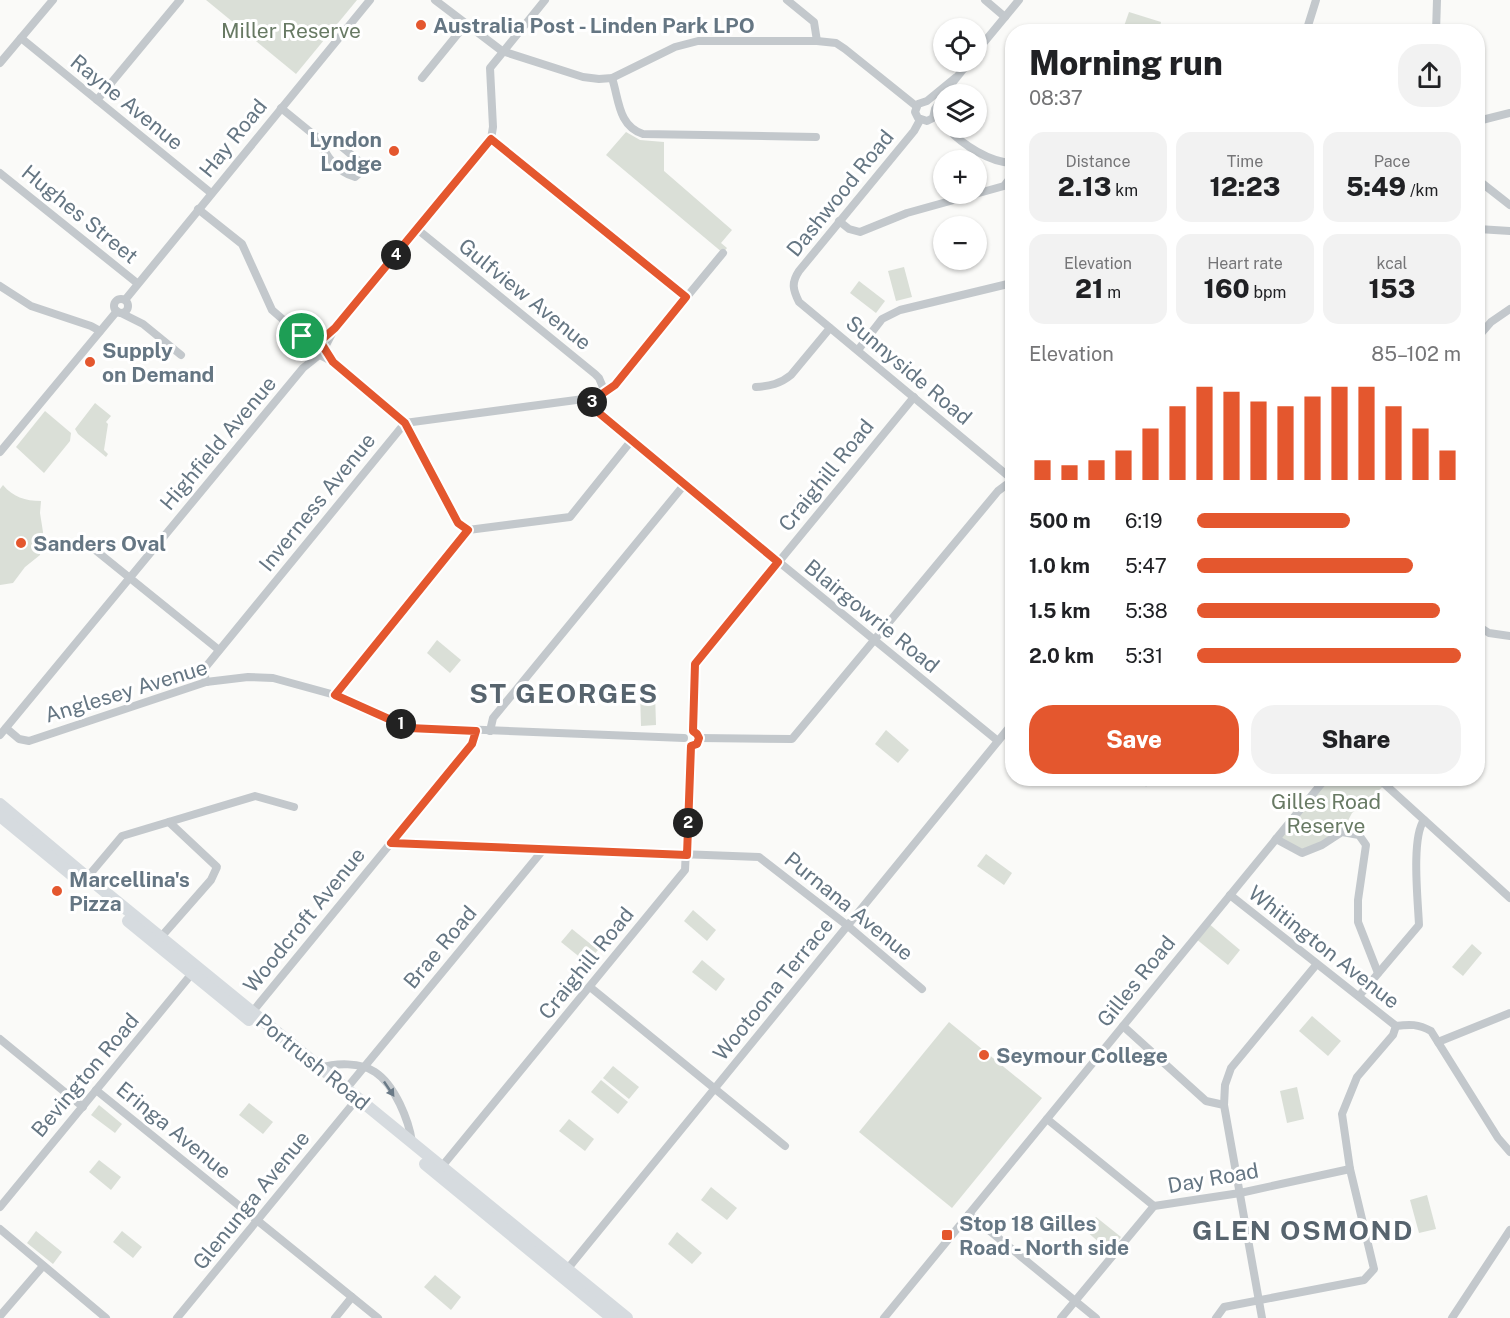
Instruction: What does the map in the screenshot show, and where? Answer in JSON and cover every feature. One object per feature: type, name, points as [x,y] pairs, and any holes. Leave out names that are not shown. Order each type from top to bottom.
[{"type":"highway","name":"Portrush Road","points":[[0,804],[85,880],[250,1016],[352,1105],[439,1170],[564,1273],[612,1318]]},
{"type":"highway","name":"Portrush Road","points":[[0,816],[161,937],[195,970]]},
{"type":"highway","name":"Portrush Road","points":[[250,1016],[320,1068],[412,1142],[439,1170]]},
{"type":"highway","name":"Portrush Road","points":[[564,1273],[627,1318]]},
{"type":"street","points":[[0,63],[52,0]]},
{"type":"street","points":[[97,100],[180,0]]},
{"type":"street","name":"Hay Road","points":[[119,312],[115,303],[118,299],[127,303],[137,283],[370,0]]},
{"type":"street","points":[[435,0],[502,51],[583,77],[612,78],[675,47],[698,41],[836,43],[916,106]]},
{"type":"street","points":[[545,0],[490,68],[491,139],[686,297]]},
{"type":"street","points":[[787,0],[814,22],[817,41]]},
{"type":"street","points":[[985,0],[1005,16]]},
{"type":"street","points":[[987,38],[1019,0]]},
{"type":"street","points":[[1311,24],[1316,0]]},
{"type":"street","points":[[1436,24],[1437,0]]},
{"type":"street","points":[[422,78],[465,25]]},
{"type":"street","name":"Rayne Avenue","points":[[21,38],[211,193]]},
{"type":"street","points":[[951,84],[960,72]]},
{"type":"street","points":[[612,78],[620,112],[626,124],[643,134],[816,137]]},
{"type":"street","points":[[933,114],[927,122],[920,120],[915,112],[916,106],[927,101],[955,78]]},
{"type":"street","points":[[927,101],[933,107]]},
{"type":"street","points":[[281,108],[319,139],[336,142],[360,162],[362,171],[359,175],[349,176],[325,155],[319,139]]},
{"type":"street","points":[[1485,119],[1510,113]]},
{"type":"street","name":"Dashwood Road","points":[[793,290],[794,277],[920,120]]},
{"type":"street","points":[[959,138],[974,150],[1005,162]]},
{"type":"street","name":"Highfield Avenue","points":[[3,732],[491,139]]},
{"type":"street","name":"Hughes Street","points":[[0,173],[137,283]]},
{"type":"street","points":[[839,221],[849,229],[860,232],[907,213],[1005,185]]},
{"type":"street","points":[[1485,185],[1510,205]]},
{"type":"street","points":[[198,209],[242,244],[268,304],[276,315],[405,423],[458,523],[468,530],[570,517],[631,441]]},
{"type":"street","name":"Gulfview Avenue","points":[[417,229],[595,374],[605,392]]},
{"type":"street","points":[[1485,229],[1510,231]]},
{"type":"street","points":[[405,423],[591,398],[605,392],[615,385],[723,253]]},
{"type":"street","points":[[858,350],[882,319],[900,310],[1005,285]]},
{"type":"street","points":[[0,286],[31,306],[92,326],[100,332]]},
{"type":"street","name":"Sunnyside Road","points":[[793,290],[799,302],[1005,470]]},
{"type":"street","points":[[127,303],[143,324]]},
{"type":"street","points":[[1485,329],[1500,314],[1510,309]]},
{"type":"street","points":[[0,452],[119,312],[143,324],[181,355]]},
{"type":"street","points":[[756,387],[770,386],[791,375],[830,328]]},
{"type":"street","name":"Craighill Road","points":[[696,735],[695,664],[914,397]]},
{"type":"street","name":"Blairgowrie Road","points":[[591,398],[593,406],[599,413],[631,441],[998,741]]},
{"type":"street","name":"Inverness Avenue","points":[[206,682],[204,669],[405,423]]},
{"type":"street","points":[[490,731],[493,717],[684,485]]},
{"type":"street","points":[[696,735],[697,744],[691,746],[685,743],[686,734],[792,739],[998,491],[1005,488]]},
{"type":"street","points":[[335,695],[468,530]]},
{"type":"street","points":[[89,545],[219,650]]},
{"type":"street","points":[[1485,631],[1510,636]]},
{"type":"street","name":"Anglesey Avenue","points":[[3,732],[29,741],[206,682],[273,678],[335,695],[409,728],[684,738]]},
{"type":"street","name":"Woodcroft Avenue","points":[[250,1016],[472,744],[476,731]]},
{"type":"street","name":"Wootoona Terrace","points":[[564,1273],[1005,732]]},
{"type":"street","name":"Craighill Road","points":[[439,1170],[685,870],[691,746]]},
{"type":"street","name":"Gilles Road","points":[[884,1318],[1321,786]]},
{"type":"street","points":[[1387,786],[1510,897]]},
{"type":"street","points":[[85,880],[122,836],[255,796],[294,807]]},
{"type":"street","points":[[1359,996],[1419,925],[1417,852],[1419,829],[1424,820]]},
{"type":"street","points":[[161,937],[211,880],[217,867],[169,822]]},
{"type":"street","points":[[1276,839],[1302,853],[1342,832],[1359,835],[1366,845],[1358,900],[1358,921],[1378,974]]},
{"type":"street","name":"Purnana Avenue","points":[[391,843],[759,857],[848,926],[922,989]]},
{"type":"street","name":"Brae Road","points":[[346,1089],[543,850]]},
{"type":"street","name":"Whitington Avenue","points":[[1230,895],[1396,1026]]},
{"type":"street","points":[[1262,1318],[1224,1105],[1225,1085],[1231,1068],[1316,965]]},
{"type":"street","name":"Bevington Road","points":[[0,1207],[195,970]]},
{"type":"street","points":[[590,987],[785,1146]]},
{"type":"street","points":[[1438,1042],[1510,1013]]},
{"type":"street","points":[[1216,1318],[1224,1307],[1364,1280],[1374,1269],[1350,1169],[1342,1114],[1357,1077],[1393,1035],[1396,1026],[1420,1025],[1431,1031],[1498,1138],[1510,1152]]},
{"type":"street","points":[[1123,1026],[1206,1101],[1224,1105]]},
{"type":"street","points":[[0,1039],[83,1107]]},
{"type":"street","points":[[320,1068],[330,1064],[375,1071],[389,1087],[408,1122],[412,1142]]},
{"type":"street","name":"Eringa Avenue","points":[[96,1090],[378,1318]]},
{"type":"street","name":"Glenunga Avenue","points":[[177,1318],[352,1105]]},
{"type":"street","points":[[1047,1119],[1154,1206]]},
{"type":"street","name":"Day Road","points":[[1061,1318],[1154,1206],[1240,1192],[1350,1169]]},
{"type":"street","points":[[969,1214],[1096,1318]]},
{"type":"street","points":[[0,1229],[106,1318]]},
{"type":"street","points":[[1452,1318],[1510,1230]]},
{"type":"street","points":[[0,1316],[43,1266]]},
{"type":"street","points":[[335,1318],[352,1297]]},
{"type":"green space","name":"Miller Reserve","points":[[206,0],[357,0],[296,74]]},
{"type":"green space","points":[[1129,12],[1161,22],[1161,24],[1125,24]]},
{"type":"green space","points":[[626,132],[640,140],[664,142],[664,171],[732,230],[721,243],[727,248],[723,253],[606,155]]},
{"type":"green space","points":[[904,267],[912,297],[896,301],[888,271]]},
{"type":"green space","points":[[859,281],[885,301],[876,313],[850,293]]},
{"type":"green space","points":[[95,403],[111,416],[106,422],[108,424],[104,450],[108,454],[106,457],[75,429]]},
{"type":"green space","points":[[45,411],[71,433],[70,441],[44,473],[16,447]]},
{"type":"green space","name":"Sanders Oval","points":[[3,485],[11,493],[20,497],[41,501],[43,532],[40,555],[25,567],[13,583],[0,585],[0,489]]},
{"type":"green space","points":[[437,640],[461,660],[450,673],[427,653]]},
{"type":"green space","points":[[640,692],[655,692],[656,725],[641,726]]},
{"type":"green space","points":[[886,730],[909,750],[898,763],[875,744]]},
{"type":"green space","name":"Gilles Road Reserve","points":[[1320,786],[1384,786],[1352,813],[1342,832],[1302,853],[1276,839]]},
{"type":"green space","points":[[986,854],[1012,873],[1004,885],[977,866]]},
{"type":"green space","points":[[693,910],[716,930],[707,941],[684,921]]},
{"type":"green space","points":[[1208,923],[1240,950],[1228,965],[1195,938]]},
{"type":"green space","points":[[572,929],[598,950],[587,963],[561,942]]},
{"type":"green space","points":[[1472,944],[1482,953],[1463,976],[1452,967]]},
{"type":"green space","points":[[702,960],[725,979],[716,991],[692,972]]},
{"type":"green space","points":[[1312,1016],[1341,1041],[1328,1056],[1299,1031]]},
{"type":"green space","points":[[949,1022],[1042,1098],[952,1208],[859,1132]]},
{"type":"green space","points":[[613,1066],[639,1087],[629,1099],[603,1078]]},
{"type":"green space","points":[[601,1080],[628,1102],[618,1114],[591,1092]]},
{"type":"green space","points":[[1297,1087],[1304,1119],[1287,1123],[1280,1091]]},
{"type":"green space","points":[[249,1103],[273,1122],[263,1134],[239,1115]]},
{"type":"green space","points":[[99,1105],[122,1124],[115,1133],[91,1115]]},
{"type":"green space","points":[[569,1119],[594,1139],[585,1151],[559,1131]]},
{"type":"green space","points":[[99,1160],[121,1177],[111,1190],[89,1172]]},
{"type":"green space","points":[[711,1187],[737,1208],[727,1220],[701,1200]]},
{"type":"green space","points":[[1427,1195],[1436,1229],[1419,1233],[1410,1200]]},
{"type":"green space","points":[[1096,1217],[1121,1237],[1109,1251],[1085,1230]]},
{"type":"green space","points":[[36,1231],[62,1252],[53,1264],[27,1243]]},
{"type":"green space","points":[[122,1231],[142,1247],[133,1258],[113,1242]]},
{"type":"green space","points":[[677,1232],[702,1253],[692,1264],[668,1244]]},
{"type":"green space","points":[[435,1275],[461,1297],[451,1310],[424,1287]]},
{"type":"place","name":"Australia Post - Linden Park LPO","points":[[421,25]]},
{"type":"place","name":"Lyndon Lodge","points":[[394,151]]},
{"type":"place","name":"Supply on Demand","points":[[90,362]]},
{"type":"place","name":"Sanders Oval","points":[[21,543]]},
{"type":"place","name":"Marcellina's Pizza","points":[[57,891]]},
{"type":"place","name":"Seymour College","points":[[984,1055]]},
{"type":"place","name":"Stop 18 Gilles Road - North side","points":[[947,1235]]},
{"type":"district","name":"ST GEORGES","points":[[564,693]]},
{"type":"district","name":"GLEN OSMOND","points":[[1303,1230]]},
{"type":"route","points":[[302,336],[312,347],[317,342],[335,328],[491,139],[686,297],[615,385],[591,398],[593,406],[599,413],[778,562],[695,664],[693,731],[699,738],[697,744],[691,746],[687,855],[391,843],[472,744],[476,731],[409,728],[335,695],[468,530],[458,523],[405,423],[333,362],[321,343],[317,342],[302,336]]}]
